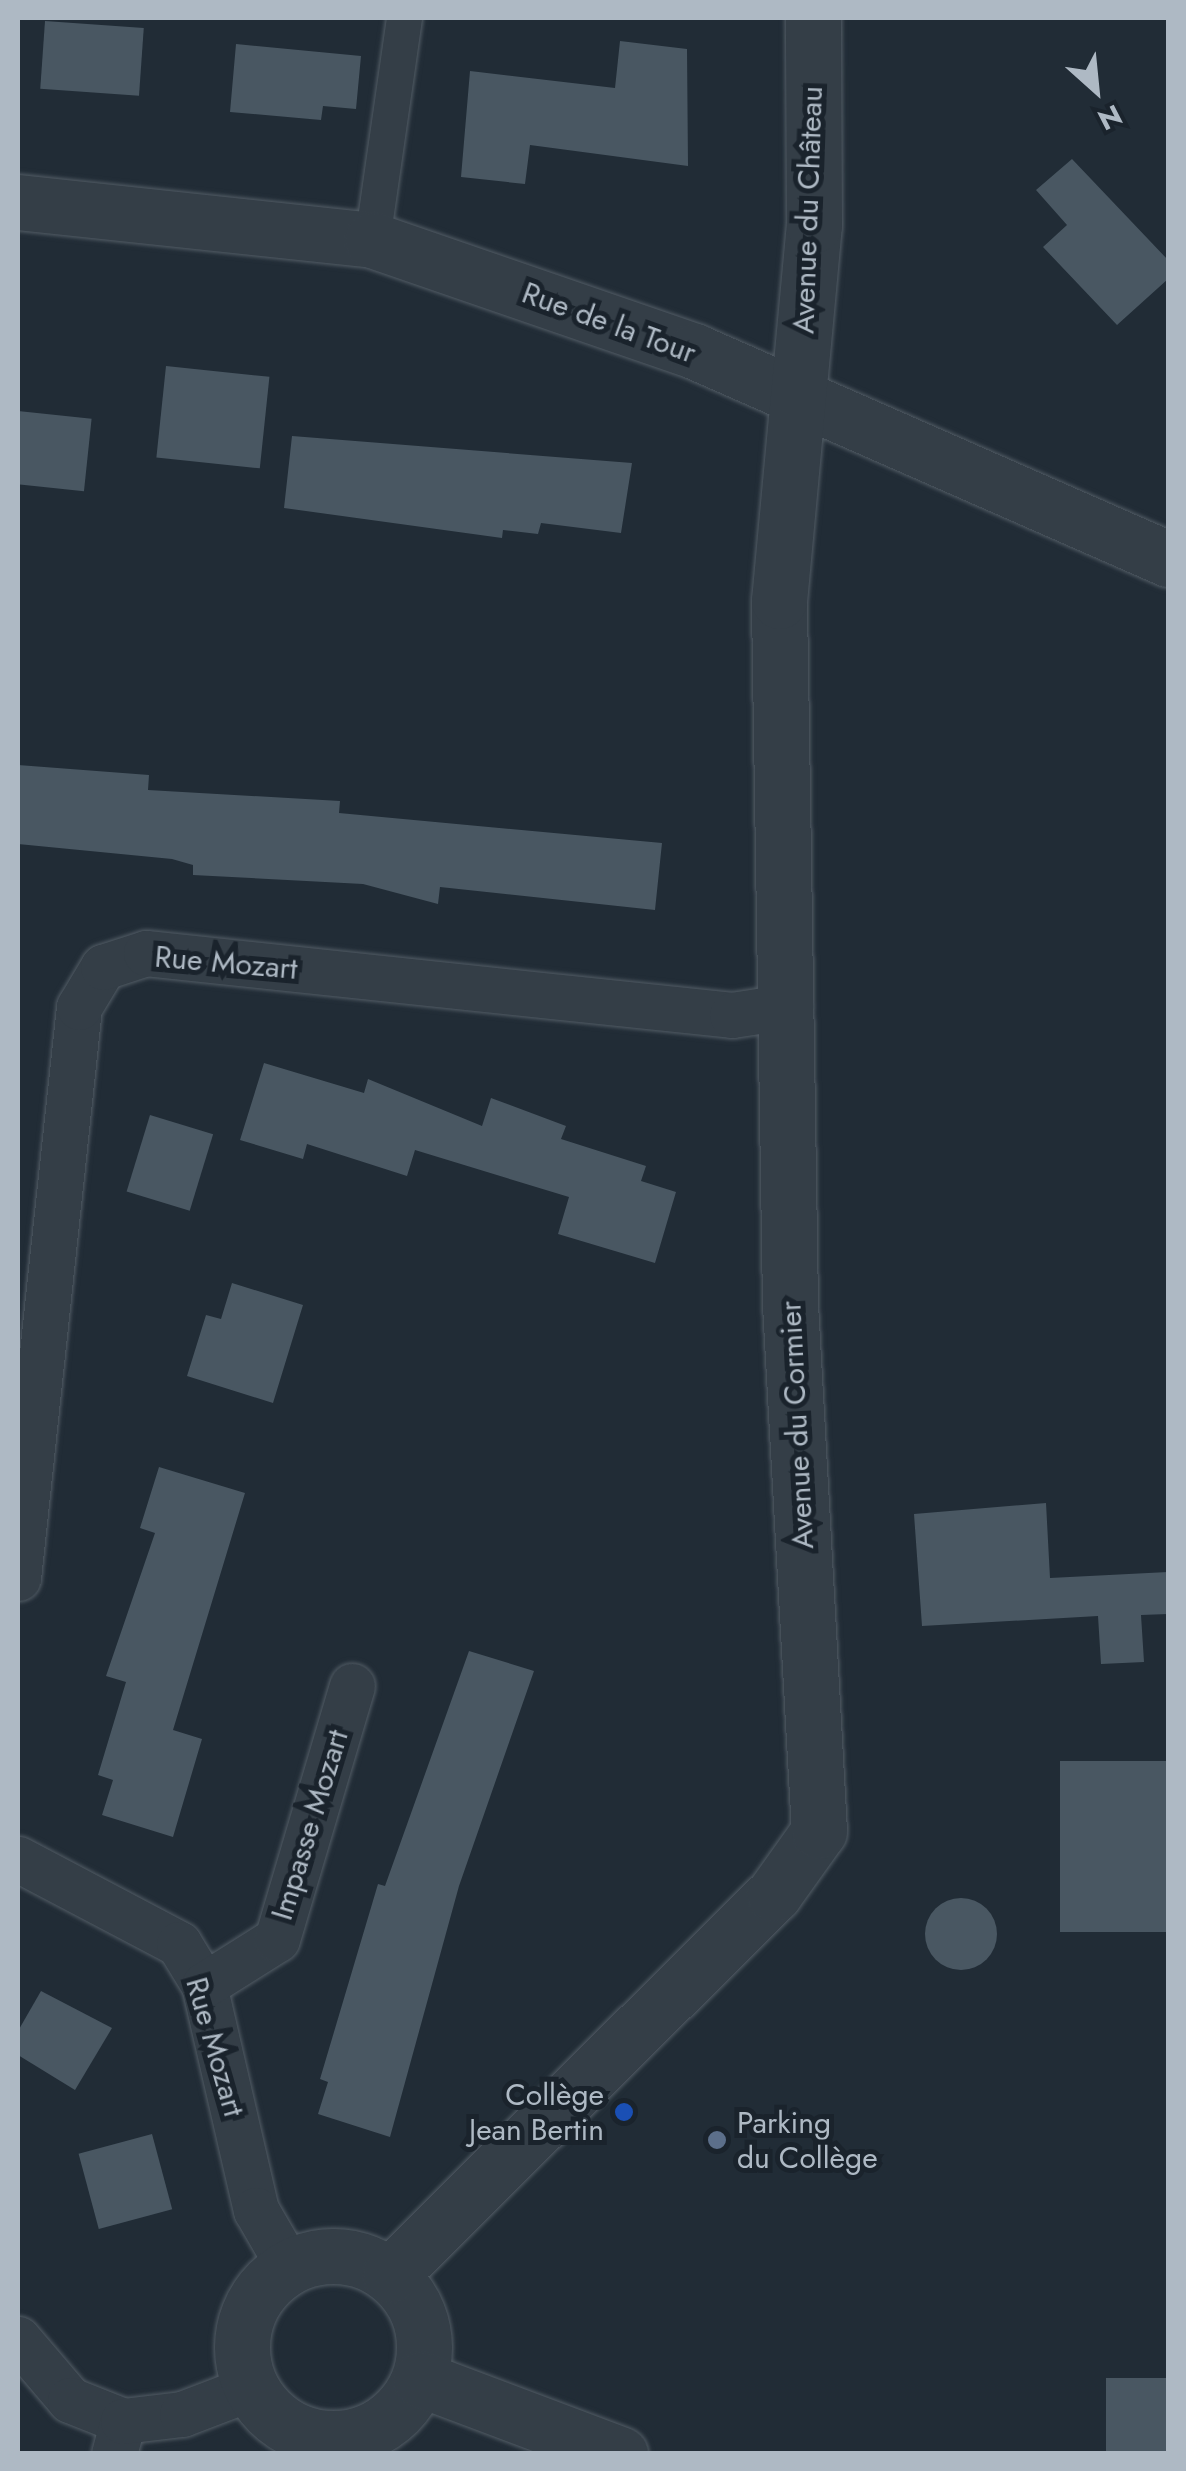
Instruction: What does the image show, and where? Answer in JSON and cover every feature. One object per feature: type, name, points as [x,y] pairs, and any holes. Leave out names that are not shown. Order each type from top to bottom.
[{"type":"street","points":[[372,240],[404,18]]},
{"type":"street","name":"Avenue du Château","points":[[799,402],[814,225],[812,18]]},
{"type":"street","name":"Rue de la Tour","points":[[18,202],[372,240],[694,351],[799,402],[1168,558]]},
{"type":"street","name":"Avenue du Cormier","points":[[390,2275],[774,1894],[819,1831],[790,1304],[790,1006],[779,581],[799,402]]},
{"type":"street","name":"Rue Mozart","points":[[18,1578],[79,1007],[103,967],[146,953],[732,1015],[790,1006]]},
{"type":"street","name":"Impasse Mozart","points":[[204,1984],[276,1938],[352,1686]]},
{"type":"street","name":"Rue Mozart","points":[[18,1859],[179,1944],[204,1984],[256,2210],[289,2267]]},
{"type":"street","points":[[343,2256],[390,2275],[422,2322],[420,2378],[382,2426],[354,2437],[293,2430],[250,2388],[242,2332],[252,2304],[289,2267],[343,2256]]},
{"type":"street","points":[[18,2340],[70,2400],[119,2437],[250,2388]]},
{"type":"street","points":[[420,2378],[620,2454]]},
{"type":"building","points":[[45,21],[144,28],[139,96],[40,89]]},
{"type":"building","points":[[620,41],[687,49],[688,166],[530,145],[525,184],[461,177],[470,71],[615,88]]},
{"type":"building","points":[[236,44],[361,56],[356,109],[323,106],[321,120],[230,112]]},
{"type":"building","points":[[1072,159],[1168,260],[1168,279],[1117,325],[1043,247],[1067,225],[1036,190]]},
{"type":"building","points":[[166,366],[269,377],[260,468],[156,457]]},
{"type":"building","points":[[18,411],[92,419],[84,491],[18,484]]},
{"type":"building","points":[[292,436],[632,463],[621,533],[541,523],[538,534],[503,530],[502,538],[284,508]]},
{"type":"building","points":[[18,765],[149,775],[148,790],[340,801],[339,813],[662,843],[655,910],[440,887],[438,904],[363,884],[193,875],[193,865],[172,859],[18,844]]},
{"type":"building","points":[[264,1063],[364,1093],[368,1079],[482,1126],[491,1098],[566,1126],[561,1139],[646,1166],[641,1181],[676,1192],[655,1263],[558,1234],[569,1197],[415,1150],[407,1176],[307,1144],[303,1159],[240,1140]]},
{"type":"building","points":[[150,1115],[213,1134],[190,1211],[127,1192]]},
{"type":"building","points":[[232,1283],[303,1305],[273,1403],[187,1376],[206,1315],[221,1319]]},
{"type":"building","points":[[159,1467],[245,1493],[173,1730],[202,1739],[173,1837],[102,1815],[113,1780],[98,1775],[126,1682],[106,1676],[155,1533],[140,1528]]},
{"type":"building","points":[[1046,1503],[1050,1578],[1168,1572],[1168,1614],[1141,1615],[1144,1662],[1101,1664],[1098,1616],[922,1626],[914,1514]]},
{"type":"building","points":[[469,1651],[534,1671],[459,1886],[390,2137],[318,2114],[328,2082],[320,2079],[378,1884],[385,1886]]},
{"type":"building","points":[[1060,1761],[1168,1761],[1168,1932],[1060,1932]]},
{"type":"building","points":[[961,1898],[986,1909],[997,1934],[986,1959],[961,1970],[936,1959],[925,1934],[936,1909]]},
{"type":"building","points":[[41,1991],[112,2028],[75,2090],[18,2055],[18,2031]]},
{"type":"building","points":[[152,2134],[172,2209],[99,2229],[79,2154]]},
{"type":"building","points":[[1106,2378],[1168,2378],[1168,2454],[1106,2454]]},
{"type":"place","name":"Collège Jean Bertin","points":[[624,2112]]},
{"type":"place","name":"Parking du Collège","points":[[717,2140]]}]
